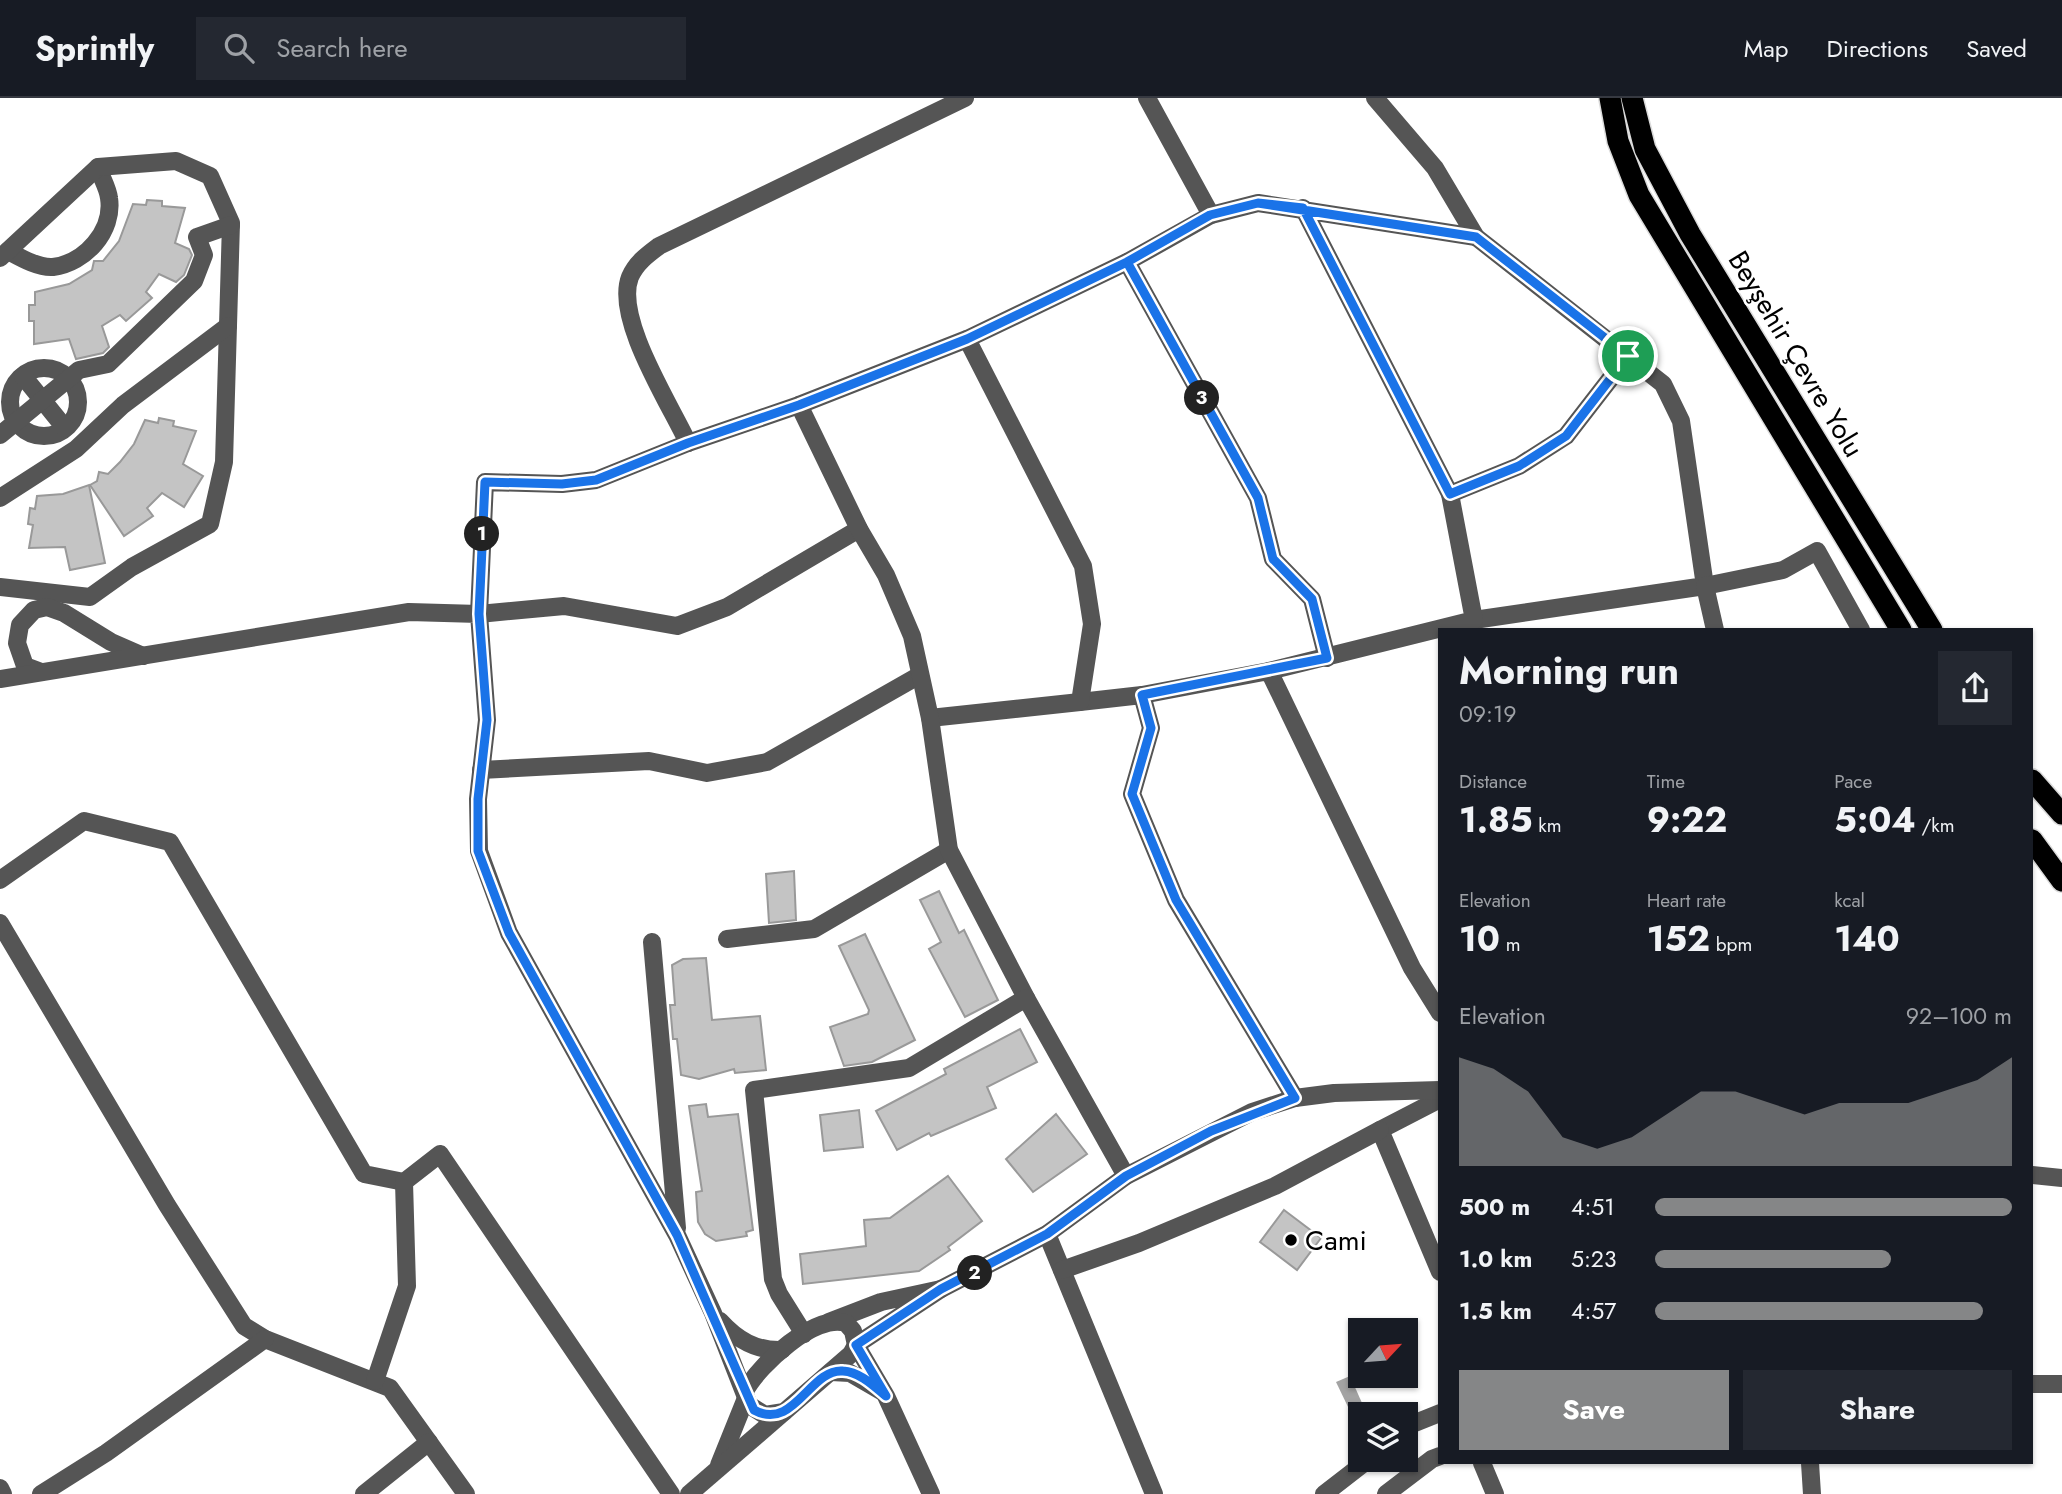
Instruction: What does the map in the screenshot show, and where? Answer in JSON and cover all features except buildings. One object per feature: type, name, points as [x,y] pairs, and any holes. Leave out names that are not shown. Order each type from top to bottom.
[{"type":"highway","name":"Beyşehir Çevre Yolu","points":[[1610,98],[1618,141],[1639,195],[1900,628]]},
{"type":"highway","name":"Beyşehir Çevre Yolu","points":[[1632,98],[1644,149],[1689,234],[1931,628]]},
{"type":"highway","points":[[2033,781],[2062,814]]},
{"type":"highway","points":[[2033,842],[2062,881]]},
{"type":"street","points":[[688,443],[638,338],[627,308],[629,278],[642,258],[659,246],[965,98]]},
{"type":"street","points":[[1147,98],[1210,215]]},
{"type":"street","points":[[1375,98],[1435,167],[1476,237],[1663,384],[1681,421],[1714,628]]},
{"type":"street","points":[[0,587],[47,600],[90,597],[132,567],[210,524],[224,462],[231,225],[210,176],[176,162],[98,167],[4,255]]},
{"type":"street","points":[[4,255],[52,267],[77,260],[92,247],[105,227],[110,199],[98,167]]},
{"type":"street","points":[[785,1412],[760,1414],[749,1405],[713,1313],[677,1235],[509,933],[478,851],[481,770],[487,720],[479,614],[485,482],[562,484],[596,480],[967,339],[1127,262],[1210,215],[1258,203],[1476,237]]},
{"type":"street","points":[[1303,208],[1450,494],[1474,620]]},
{"type":"street","points":[[0,435],[79,370],[108,365],[194,281],[204,255],[197,237],[231,225]]},
{"type":"street","points":[[1127,262],[1258,498],[1273,559],[1312,599],[1327,658]]},
{"type":"street","points":[[0,498],[76,449],[123,405],[228,326]]},
{"type":"street","points":[[967,339],[1083,566],[1093,624],[1080,702]]},
{"type":"street","points":[[1450,494],[1519,466],[1566,436],[1628,356]]},
{"type":"street","points":[[38,368],[49,368],[69,379],[77,396],[77,408],[65,428],[43,436],[32,433],[17,422],[10,400],[12,389],[23,376],[38,368]]},
{"type":"street","points":[[23,376],[65,428]]},
{"type":"street","points":[[799,405],[859,529],[886,575],[907,624],[930,718],[948,850],[1026,998],[1126,1176]]},
{"type":"street","points":[[0,679],[409,612],[479,614],[564,606],[677,626],[727,607],[859,529]]},
{"type":"street","points":[[1443,628],[1474,620],[1508,622],[1783,570],[1817,551],[1860,628]]},
{"type":"street","points":[[47,600],[121,647],[146,657]]},
{"type":"street","points":[[44,672],[30,670],[21,661],[17,634],[29,614],[47,600]]},
{"type":"street","points":[[930,718],[1142,695],[1269,671],[1438,629]]},
{"type":"street","points":[[1269,671],[1412,968],[1438,1010]]},
{"type":"street","points":[[481,770],[649,761],[707,773],[767,762],[920,675]]},
{"type":"street","points":[[1142,695],[1151,728],[1132,794],[1176,900],[1295,1098]]},
{"type":"street","points":[[0,880],[84,821],[170,842],[364,1174],[404,1182],[440,1154],[671,1494]]},
{"type":"street","points":[[727,939],[814,929],[948,850]]},
{"type":"street","points":[[0,923],[167,1205],[244,1326],[265,1339],[390,1388],[466,1494]]},
{"type":"street","points":[[652,942],[677,1235]]},
{"type":"street","points":[[804,1334],[773,1279],[754,1090],[909,1068],[1026,998]]},
{"type":"street","points":[[689,1494],[831,1372],[851,1354],[856,1345],[941,1289],[1047,1234],[1126,1176],[1211,1131],[1295,1098],[1372,1091],[1438,1090]]},
{"type":"street","points":[[1062,1270],[1139,1243],[1275,1186],[1438,1100]]},
{"type":"street","points":[[1380,1130],[1438,1267]]},
{"type":"street","points":[[2036,1175],[2062,1172]]},
{"type":"street","points":[[2036,1175],[2062,1178]]},
{"type":"street","points":[[375,1381],[407,1286],[404,1182]]},
{"type":"street","points":[[1047,1234],[1154,1494]]},
{"type":"street","points":[[718,1468],[746,1394],[760,1370],[782,1350],[804,1334],[881,1302],[941,1289]]},
{"type":"street","points":[[713,1313],[748,1344],[768,1351],[782,1350]]},
{"type":"street","points":[[829,1322],[846,1323],[853,1331],[856,1345],[886,1396],[931,1494]]},
{"type":"street","points":[[41,1494],[106,1453],[265,1339]]},
{"type":"street","points":[[831,1372],[842,1371],[860,1377],[886,1396]]},
{"type":"street","points":[[2033,1384],[2062,1384]]},
{"type":"street","points":[[1418,1422],[1438,1414]]},
{"type":"street","points":[[364,1494],[429,1442]]},
{"type":"street","points":[[1386,1494],[1438,1457]]},
{"type":"street","points":[[1482,1464],[1495,1494]]},
{"type":"street","points":[[1810,1464],[1812,1494]]},
{"type":"street","points":[[1324,1494],[1352,1472]]},
{"type":"street","points":[[0,1488],[3,1494]]},
{"type":"shaded area","points":[[1348,1377],[1348,1388],[1355,1388],[1362,1402],[1348,1402],[1348,1407],[1336,1382]]},
{"type":"place","name":"Cami","points":[[1291,1240]]},
{"type":"route","points":[[1628,356],[1476,237],[1303,208],[1258,203],[1210,215],[1127,262],[967,339],[596,480],[562,484],[485,482],[479,614],[487,720],[478,799],[478,851],[509,933],[677,1235],[713,1313],[749,1405],[754,1410],[765,1415],[785,1412],[831,1372],[842,1371],[860,1377],[886,1396],[856,1345],[941,1289],[1047,1234],[1126,1176],[1252,1112],[1295,1098],[1176,900],[1132,794],[1151,728],[1142,695],[1327,658],[1312,599],[1273,559],[1258,498],[1127,262],[1210,215],[1258,203],[1303,208],[1450,494],[1519,466],[1566,436],[1628,356]]}]
